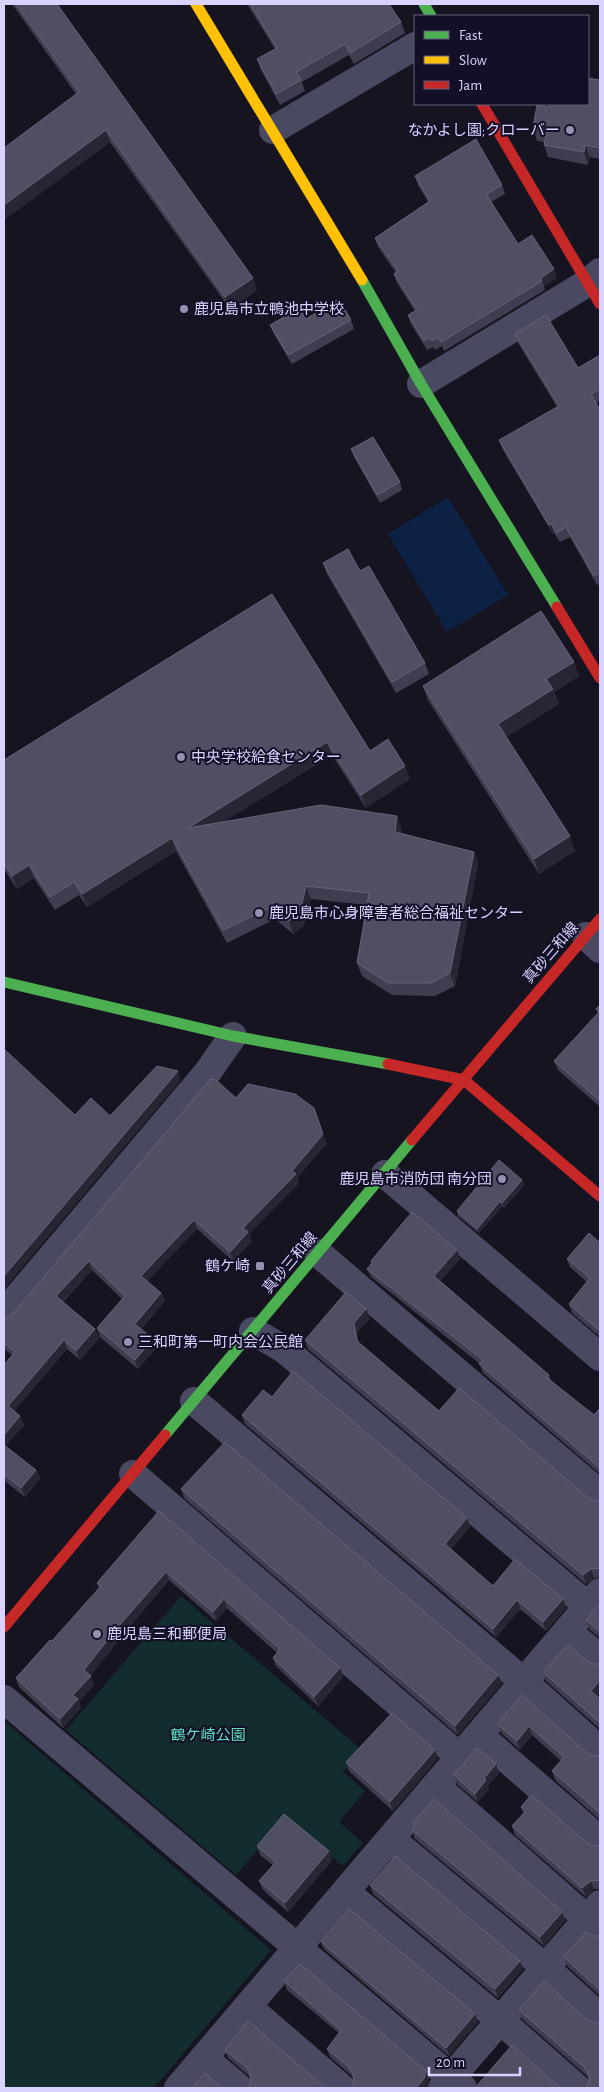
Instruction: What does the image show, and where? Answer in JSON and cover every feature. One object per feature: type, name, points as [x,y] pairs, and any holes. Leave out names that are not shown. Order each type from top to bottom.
[{"type":"street","points":[[196,4],[343,246],[421,384],[600,678]]},
{"type":"street","points":[[424,4],[430,15]]},
{"type":"street","points":[[273,130],[414,47]]},
{"type":"street","points":[[421,384],[596,286],[483,105]]},
{"type":"street","name":"真砂三和線","points":[[4,1626],[464,1080],[508,1025],[596,935]]},
{"type":"street","points":[[4,982],[233,1036],[335,1053],[464,1080],[600,1196]]},
{"type":"street","points":[[4,1313],[206,1073],[233,1036]]},
{"type":"street","points":[[384,1174],[600,1357]]},
{"type":"street","points":[[318,1253],[600,1494]]},
{"type":"street","points":[[178,2088],[594,1599],[286,1350],[253,1331]]},
{"type":"street","points":[[194,1401],[524,1682],[600,1750]]},
{"type":"street","points":[[133,1474],[460,1757]]},
{"type":"street","points":[[567,1631],[600,1658]]},
{"type":"street","points":[[4,1699],[298,1948],[452,2085],[500,2020],[546,1968],[596,1918],[436,1786]]},
{"type":"street","points":[[479,1735],[600,1840]]},
{"type":"street","points":[[391,1839],[546,1968],[600,2017]]},
{"type":"street","points":[[346,1892],[500,2020],[577,2088]]},
{"type":"street","points":[[248,2007],[342,2088]]},
{"type":"street","points":[[204,2058],[239,2088]]},
{"type":"green space","name":"鶴ケ崎公園","points":[[181,1596],[362,1750],[343,1772],[365,1791],[339,1822],[363,1843],[343,1866],[286,1817],[236,1875],[66,1730]]},
{"type":"green space","points":[[4,1721],[271,1950],[154,2088],[4,2088]]},
{"type":"water","points":[[448,497],[508,595],[447,632],[388,534]]},
{"type":"building","points":[[16,4],[57,4],[253,278],[225,297],[106,130],[4,205],[4,148],[79,92]]},
{"type":"building","points":[[250,4],[389,4],[401,22],[350,53],[345,44],[296,72],[301,80],[276,94],[257,59],[277,48]]},
{"type":"building","name":"なかよし園;クローバー","points":[[589,78],[600,80],[600,148],[585,145],[584,152],[544,145],[547,131],[533,128],[537,105],[549,107],[550,105],[589,105]]},
{"type":"building","points":[[476,139],[502,185],[486,194],[518,244],[532,235],[554,269],[541,278],[542,281],[441,342],[438,338],[432,341],[430,338],[424,341],[408,315],[417,310],[394,274],[398,271],[375,238],[430,201],[415,176]]},
{"type":"building","points":[[339,299],[351,320],[288,355],[270,325],[300,308],[306,319]]},
{"type":"building","points":[[546,315],[578,368],[600,355],[600,389],[591,394],[600,410],[600,573],[594,576],[566,527],[557,533],[551,524],[549,525],[499,440],[559,406],[515,334]]},
{"type":"building","points":[[373,437],[400,482],[377,495],[351,449]]},
{"type":"building","points":[[348,549],[360,571],[369,566],[425,663],[392,682],[323,563]]},
{"type":"building","points":[[272,594],[370,751],[388,739],[405,766],[361,795],[327,742],[188,828],[321,805],[397,816],[395,832],[474,852],[450,973],[431,983],[388,983],[357,963],[369,893],[306,886],[300,912],[289,921],[271,907],[223,930],[172,838],[82,894],[74,882],[50,897],[29,865],[12,876],[4,863],[4,760]]},
{"type":"building","points":[[541,611],[574,662],[546,679],[553,689],[498,724],[570,836],[534,859],[423,686]]},
{"type":"building","points":[[600,1005],[600,1101],[554,1061],[599,1012],[596,1009]]},
{"type":"building","points":[[4,1049],[75,1115],[91,1098],[110,1116],[157,1066],[178,1071],[4,1276]]},
{"type":"building","points":[[211,1079],[216,1080],[236,1098],[248,1084],[295,1094],[314,1108],[323,1134],[292,1171],[296,1174],[243,1228],[248,1232],[230,1252],[194,1220],[141,1276],[161,1293],[135,1324],[153,1339],[135,1360],[97,1328],[125,1296],[89,1261],[56,1296],[95,1329],[76,1351],[64,1340],[8,1406],[20,1416],[4,1435],[4,1365],[15,1352],[4,1343],[4,1319],[13,1314]]},
{"type":"building","points":[[499,1160],[522,1180],[502,1203],[500,1201],[477,1229],[457,1211]]},
{"type":"building","points":[[412,1212],[457,1250],[434,1276],[549,1375],[546,1377],[594,1415],[600,1408],[600,1468],[479,1364],[483,1360],[367,1269],[372,1263],[371,1261]]},
{"type":"building","points":[[589,1233],[600,1243],[600,1331],[569,1304],[590,1278],[567,1259]]},
{"type":"building","points":[[346,1292],[366,1309],[354,1323],[357,1341],[439,1411],[459,1388],[587,1497],[594,1501],[600,1500],[600,1568],[591,1569],[583,1575],[305,1340]]},
{"type":"building","points":[[293,1371],[467,1518],[445,1544],[493,1586],[515,1559],[563,1599],[543,1622],[517,1600],[493,1629],[242,1415],[263,1390],[272,1397]]},
{"type":"building","points":[[225,1442],[498,1675],[455,1726],[181,1489]]},
{"type":"building","points":[[4,1445],[36,1470],[21,1488],[4,1474]]},
{"type":"building","points":[[159,1511],[340,1668],[314,1697],[273,1658],[280,1649],[224,1599],[213,1612],[166,1572],[118,1627],[84,1670],[91,1676],[73,1695],[78,1699],[60,1719],[16,1678],[101,1586],[97,1583]]},
{"type":"building","points":[[600,1603],[600,1632],[586,1620]]},
{"type":"building","points":[[568,1645],[587,1661],[600,1664],[600,1680],[591,1691],[600,1699],[600,1723],[543,1672]]},
{"type":"building","points":[[522,1695],[587,1753],[593,1756],[600,1756],[600,1813],[552,1771],[564,1757],[529,1726],[517,1741],[497,1724]]},
{"type":"building","points":[[392,1713],[435,1750],[390,1802],[346,1762]]},
{"type":"building","points":[[477,1748],[496,1764],[484,1778],[486,1780],[475,1794],[454,1775]]},
{"type":"building","points":[[531,1795],[587,1843],[593,1846],[600,1846],[600,1880],[591,1881],[582,1888],[512,1826],[526,1811],[521,1807]]},
{"type":"building","points":[[434,1799],[562,1912],[540,1937],[412,1830],[415,1826],[413,1823]]},
{"type":"building","points":[[284,1814],[329,1851],[285,1903],[259,1881],[276,1862],[257,1846]]},
{"type":"building","points":[[395,1856],[520,1961],[495,1989],[370,1885]]},
{"type":"building","points":[[349,1909],[475,2014],[446,2048],[321,1942]]},
{"type":"building","points":[[586,1932],[594,1936],[600,1936],[600,1990],[564,1957]]},
{"type":"building","points":[[300,1964],[426,2071],[424,2079],[416,2088],[351,2088],[354,2083],[353,2074],[349,2067],[327,2049],[341,2030],[284,1981]]},
{"type":"building","points":[[544,1981],[587,2020],[600,2023],[600,2088],[586,2088],[589,2083],[589,2075],[584,2067],[519,2010]]},
{"type":"building","points":[[248,2021],[325,2088],[248,2088],[251,2082],[250,2074],[246,2067],[225,2050]]},
{"type":"building","points":[[512,2045],[560,2088],[475,2088]]},
{"type":"building","points":[[205,2073],[222,2088],[192,2088]]},
{"type":"traffic: fast","points":[[424,4],[430,15]]},
{"type":"traffic: fast","points":[[362,280],[421,384],[557,607]]},
{"type":"traffic: fast","points":[[4,982],[233,1036],[388,1064]]},
{"type":"traffic: fast","points":[[165,1435],[412,1140]]},
{"type":"traffic: slow","points":[[196,4],[362,280]]},
{"type":"traffic: jam","points":[[483,105],[600,304]]},
{"type":"traffic: jam","points":[[557,607],[600,678]]},
{"type":"traffic: jam","points":[[412,1140],[600,919]]},
{"type":"traffic: jam","points":[[388,1064],[464,1080],[600,1196]]},
{"type":"traffic: jam","points":[[4,1627],[165,1435]]},
{"type":"place","name":"なかよし園;クローバー","points":[[570,130]]},
{"type":"place","name":"鹿児島市立鴨池中学校","points":[[184,309]]},
{"type":"place","name":"中央学校給食センター","points":[[181,757]]},
{"type":"place","name":"鹿児島市心身障害者総合福祉センター","points":[[259,913]]},
{"type":"place","name":"鹿児島市消防団 南分団","points":[[502,1179]]},
{"type":"place","name":"鶴ケ崎","points":[[260,1266]]},
{"type":"place","name":"三和町第一町内会公民館","points":[[128,1342]]},
{"type":"place","name":"鹿児島三和郵便局","points":[[97,1634]]}]
